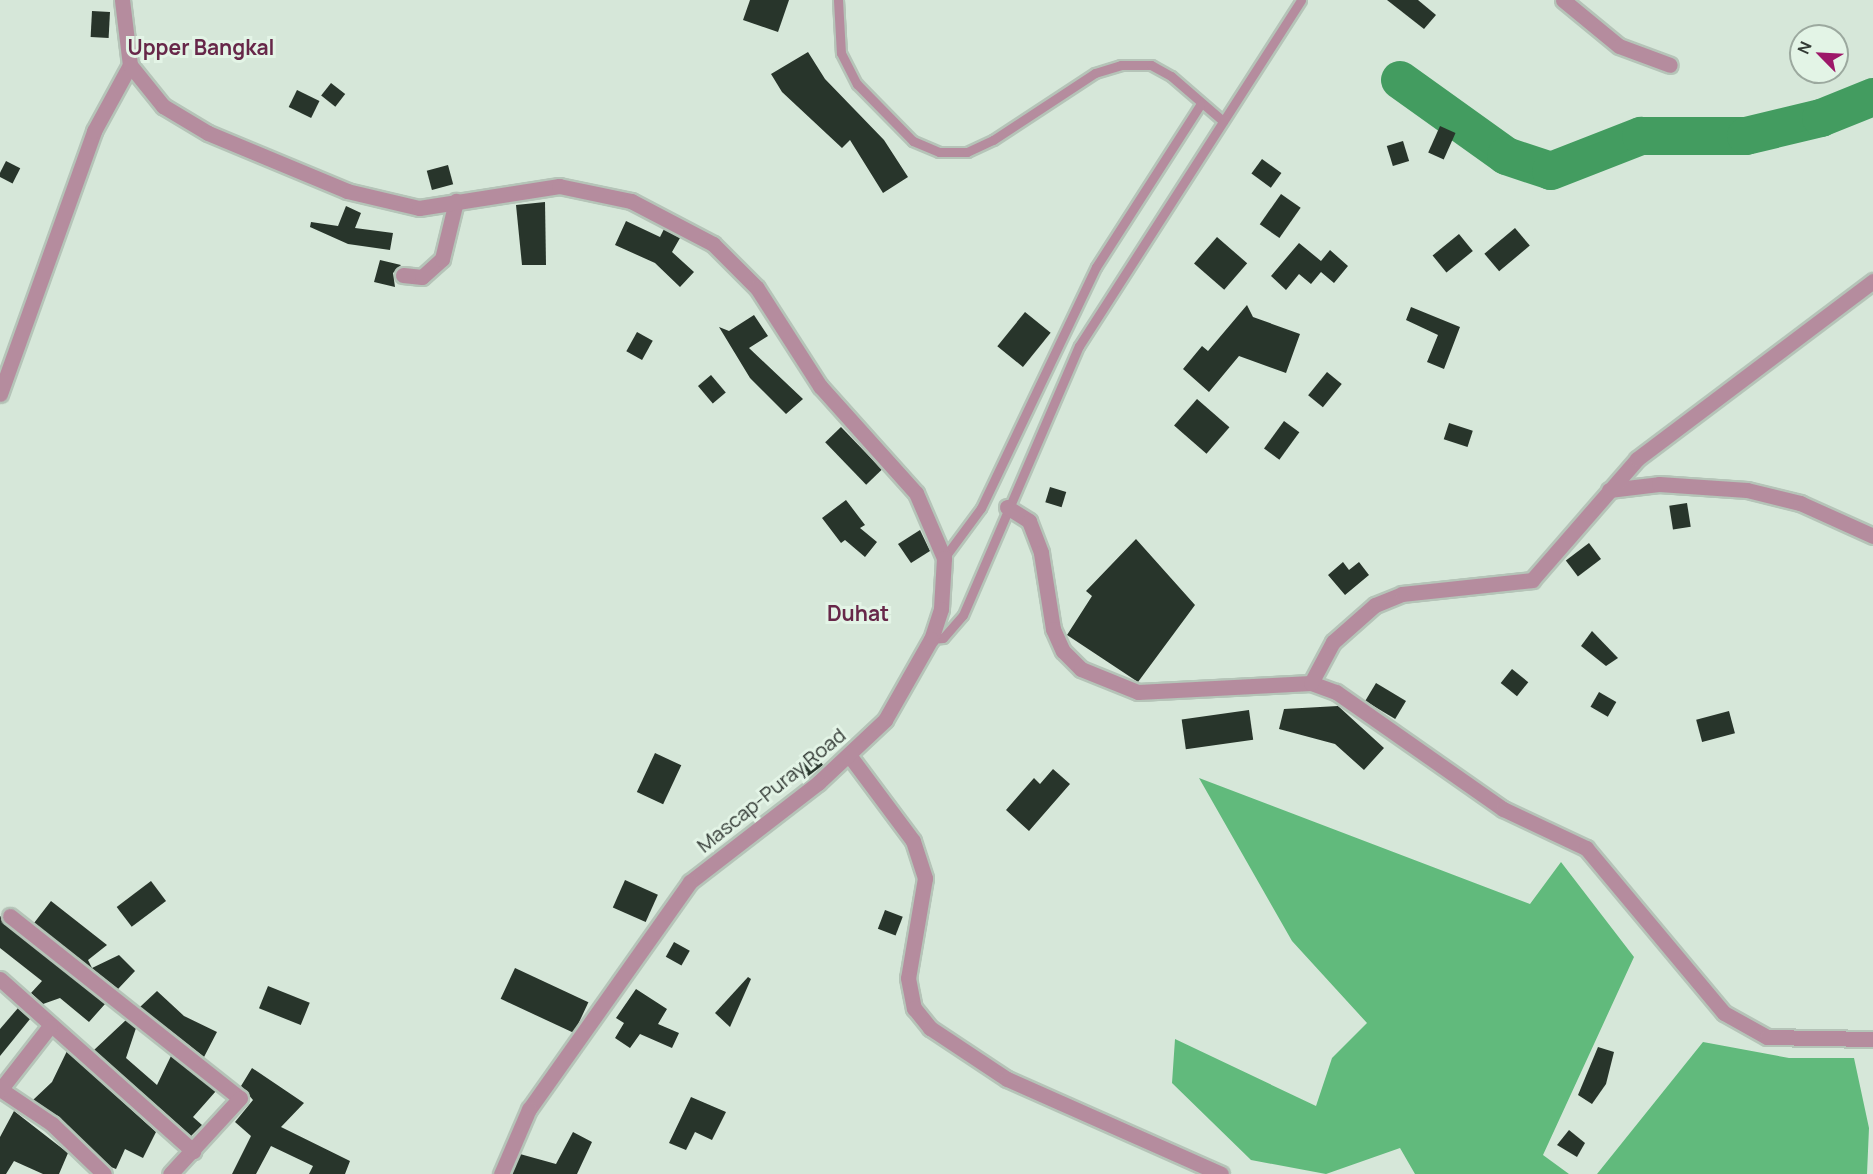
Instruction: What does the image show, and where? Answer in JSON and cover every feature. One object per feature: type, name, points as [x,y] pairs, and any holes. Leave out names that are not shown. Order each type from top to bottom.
[{"type":"street","points":[[0,394],[94,131],[130,65],[122,0]]},
{"type":"street","points":[[1563,0],[1618,46],[1640,59],[1670,65]]},
{"type":"street","name":"Mascap-Puray Road","points":[[130,65],[163,106],[208,133],[347,191],[419,208],[559,186],[631,201],[713,244],[757,288],[820,386],[916,493],[944,558],[941,609],[931,639],[885,720],[849,755],[690,882],[529,1109],[501,1174]]},
{"type":"street","points":[[403,275],[422,277],[442,259],[456,201]]},
{"type":"street","points":[[1311,683],[1333,642],[1375,605],[1402,594],[1532,580],[1609,490],[1672,429],[1814,330],[1873,281]]},
{"type":"street","points":[[1609,490],[1659,484],[1747,490],[1800,503],[1873,536]]},
{"type":"street","points":[[1007,507],[1032,527],[1053,629],[1063,651],[1081,669],[1138,692],[1311,683],[1355,702],[1503,809],[1586,848],[1724,1013],[1767,1037],[1873,1039]]},
{"type":"street","points":[[849,755],[913,841],[925,878],[908,978],[914,1008],[930,1029],[1007,1079],[1221,1174]]},
{"type":"street","points":[[10,916],[240,1098],[170,1174]]},
{"type":"street","points":[[0,979],[50,1026],[193,1151]]},
{"type":"street","points":[[50,1026],[0,1090],[52,1124],[104,1174]]},
{"type":"lane","points":[[838,0],[840,53],[857,84],[914,141],[939,152],[967,152],[1095,73],[1121,65],[1150,65],[1171,76],[1200,105],[1222,121]]},
{"type":"lane","points":[[931,639],[952,631],[963,615],[1007,507],[1079,346],[1301,0]]},
{"type":"lane","points":[[944,558],[981,508],[1096,267],[1200,105]]},
{"type":"green space","points":[[1199,778],[1530,904],[1561,862],[1634,957],[1543,1155],[1569,1174],[1415,1174],[1400,1148],[1326,1174],[1251,1160],[1172,1083],[1175,1039],[1316,1106],[1332,1058],[1367,1023],[1292,941]]},
{"type":"green space","points":[[1703,1042],[1789,1058],[1854,1058],[1869,1128],[1867,1174],[1597,1174]]},
{"type":"building","points":[[750,0],[789,0],[778,32],[743,20]]},
{"type":"building","points":[[1387,0],[1418,0],[1436,15],[1424,29]]},
{"type":"building","points":[[92,11],[110,12],[109,38],[91,37]]},
{"type":"building","points":[[808,52],[825,79],[884,140],[908,177],[883,193],[850,140],[842,148],[782,92],[771,74]]},
{"type":"building","points":[[331,83],[345,94],[335,107],[321,96]]},
{"type":"building","points":[[297,90],[319,101],[311,118],[289,107]]},
{"type":"building","points":[[1440,126],[1456,133],[1444,159],[1428,152]]},
{"type":"building","points":[[1403,141],[1409,161],[1393,166],[1387,146]]},
{"type":"building","points":[[1262,159],[1281,173],[1271,188],[1251,174]]},
{"type":"building","points":[[6,161],[20,168],[13,183],[0,177]]},
{"type":"building","points":[[448,165],[453,184],[432,190],[427,171]]},
{"type":"building","points":[[1281,194],[1301,208],[1279,238],[1260,224]]},
{"type":"building","points":[[545,202],[546,265],[522,265],[516,205]]},
{"type":"building","points":[[346,206],[361,213],[355,228],[393,233],[390,250],[348,244],[310,227],[311,222],[338,226]]},
{"type":"building","points":[[626,221],[660,237],[664,229],[680,238],[672,252],[694,272],[680,287],[655,263],[615,245]]},
{"type":"building","points":[[1515,228],[1530,246],[1499,271],[1484,254]]},
{"type":"building","points":[[1459,234],[1473,251],[1446,272],[1433,255]]},
{"type":"building","points":[[1217,237],[1247,263],[1224,290],[1194,263]]},
{"type":"building","points":[[1299,243],[1321,261],[1330,250],[1348,266],[1334,283],[1321,272],[1311,284],[1299,274],[1286,290],[1271,276]]},
{"type":"building","points":[[380,260],[401,265],[393,273],[395,287],[374,282]]},
{"type":"building","points":[[1247,305],[1253,317],[1300,334],[1286,373],[1239,356],[1209,392],[1183,369],[1202,346],[1208,351]]},
{"type":"building","points":[[1411,307],[1460,327],[1444,369],[1427,362],[1438,335],[1406,320]]},
{"type":"building","points":[[1025,312],[1051,333],[1023,367],[997,346]]},
{"type":"building","points":[[754,315],[768,336],[749,348],[803,399],[786,414],[750,378],[719,327],[729,331]]},
{"type":"building","points":[[637,332],[653,341],[642,360],[626,351]]},
{"type":"building","points":[[1327,372],[1342,384],[1323,407],[1308,395]]},
{"type":"building","points":[[711,375],[726,393],[713,404],[698,386]]},
{"type":"building","points":[[1197,399],[1229,427],[1206,454],[1174,425]]},
{"type":"building","points":[[1284,421],[1299,432],[1279,460],[1264,449]]},
{"type":"building","points":[[1449,423],[1473,431],[1468,447],[1444,439]]},
{"type":"building","points":[[841,427],[882,469],[866,485],[825,442]]},
{"type":"building","points":[[1050,487],[1066,492],[1062,507],[1045,502]]},
{"type":"building","points":[[846,500],[865,525],[860,528],[877,542],[865,557],[845,540],[841,543],[822,518]]},
{"type":"building","points":[[1687,503],[1691,527],[1673,530],[1669,506]]},
{"type":"building","points":[[920,530],[930,551],[911,563],[898,544]]},
{"type":"building","points":[[1136,539],[1195,605],[1138,682],[1067,635],[1092,596],[1086,591]]},
{"type":"building","points":[[1589,543],[1601,559],[1578,576],[1566,560]]},
{"type":"building","points":[[1343,562],[1349,570],[1359,562],[1369,575],[1345,595],[1328,575]]},
{"type":"building","points":[[1592,631],[1618,658],[1606,666],[1581,646]]},
{"type":"building","points":[[1512,669],[1528,682],[1517,696],[1501,683]]},
{"type":"building","points":[[1376,683],[1406,701],[1395,719],[1365,701]]},
{"type":"building","points":[[1599,692],[1616,702],[1608,717],[1590,707]]},
{"type":"building","points":[[1338,706],[1384,748],[1364,770],[1335,744],[1279,729],[1284,709]]},
{"type":"building","points":[[1249,710],[1253,740],[1186,749],[1182,719]]},
{"type":"building","points":[[1729,711],[1735,733],[1702,742],[1696,720]]},
{"type":"building","points":[[655,753],[681,765],[663,804],[637,792]]},
{"type":"building","points":[[814,753],[823,765],[805,779],[796,767]]},
{"type":"building","points":[[1053,769],[1070,784],[1029,831],[1006,810],[1034,778],[1040,784]]},
{"type":"building","points":[[625,880],[658,895],[646,922],[613,907]]},
{"type":"building","points":[[151,881],[166,901],[132,927],[117,907]]},
{"type":"building","points":[[51,901],[107,945],[88,960],[92,968],[119,955],[135,971],[118,989],[34,923]]},
{"type":"building","points":[[885,910],[903,917],[896,935],[878,929]]},
{"type":"building","points":[[0,916],[105,1004],[89,1022],[60,998],[43,1004],[31,993],[42,981],[0,948]]},
{"type":"building","points":[[674,942],[690,951],[682,966],[666,957]]},
{"type":"building","points":[[515,968],[588,1002],[574,1033],[501,999]]},
{"type":"building","points":[[748,977],[751,979],[730,1027],[715,1013]]},
{"type":"building","points":[[268,986],[310,1003],[301,1025],[259,1008]]},
{"type":"building","points":[[636,989],[667,1009],[658,1024],[679,1033],[672,1048],[640,1034],[630,1048],[615,1038],[624,1023],[616,1018]]},
{"type":"building","points":[[157,991],[184,1016],[217,1032],[204,1057],[140,1007]]},
{"type":"building","points":[[18,1008],[30,1019],[0,1056],[0,1029]]},
{"type":"building","points":[[126,1020],[136,1028],[126,1058],[157,1085],[171,1056],[216,1091],[193,1117],[202,1125],[191,1136],[94,1050]]},
{"type":"building","points":[[1598,1047],[1614,1052],[1606,1084],[1592,1104],[1578,1095]]},
{"type":"building","points":[[67,1051],[156,1132],[143,1158],[125,1149],[116,1169],[111,1167],[33,1100],[52,1082]]},
{"type":"building","points":[[252,1068],[304,1103],[281,1127],[350,1161],[345,1174],[309,1174],[313,1166],[271,1146],[256,1174],[232,1174],[251,1136],[235,1122],[253,1100],[241,1086]]},
{"type":"building","points":[[691,1097],[726,1112],[712,1140],[695,1132],[686,1150],[669,1143]]},
{"type":"building","points":[[14,1111],[68,1153],[59,1174],[43,1174],[14,1161],[6,1174],[0,1174],[0,1137]]},
{"type":"building","points":[[1569,1130],[1585,1143],[1577,1157],[1557,1145]]},
{"type":"building","points":[[573,1132],[592,1142],[577,1174],[512,1174],[520,1154],[556,1164]]},
{"type":"waterway","points":[[1400,80],[1506,156],[1551,171],[1641,136],[1746,136],[1821,118],[1873,97]]},
{"type":"district","name":"Upper Bangkal","points":[[201,47]]},
{"type":"district","name":"Duhat","points":[[858,613]]}]
